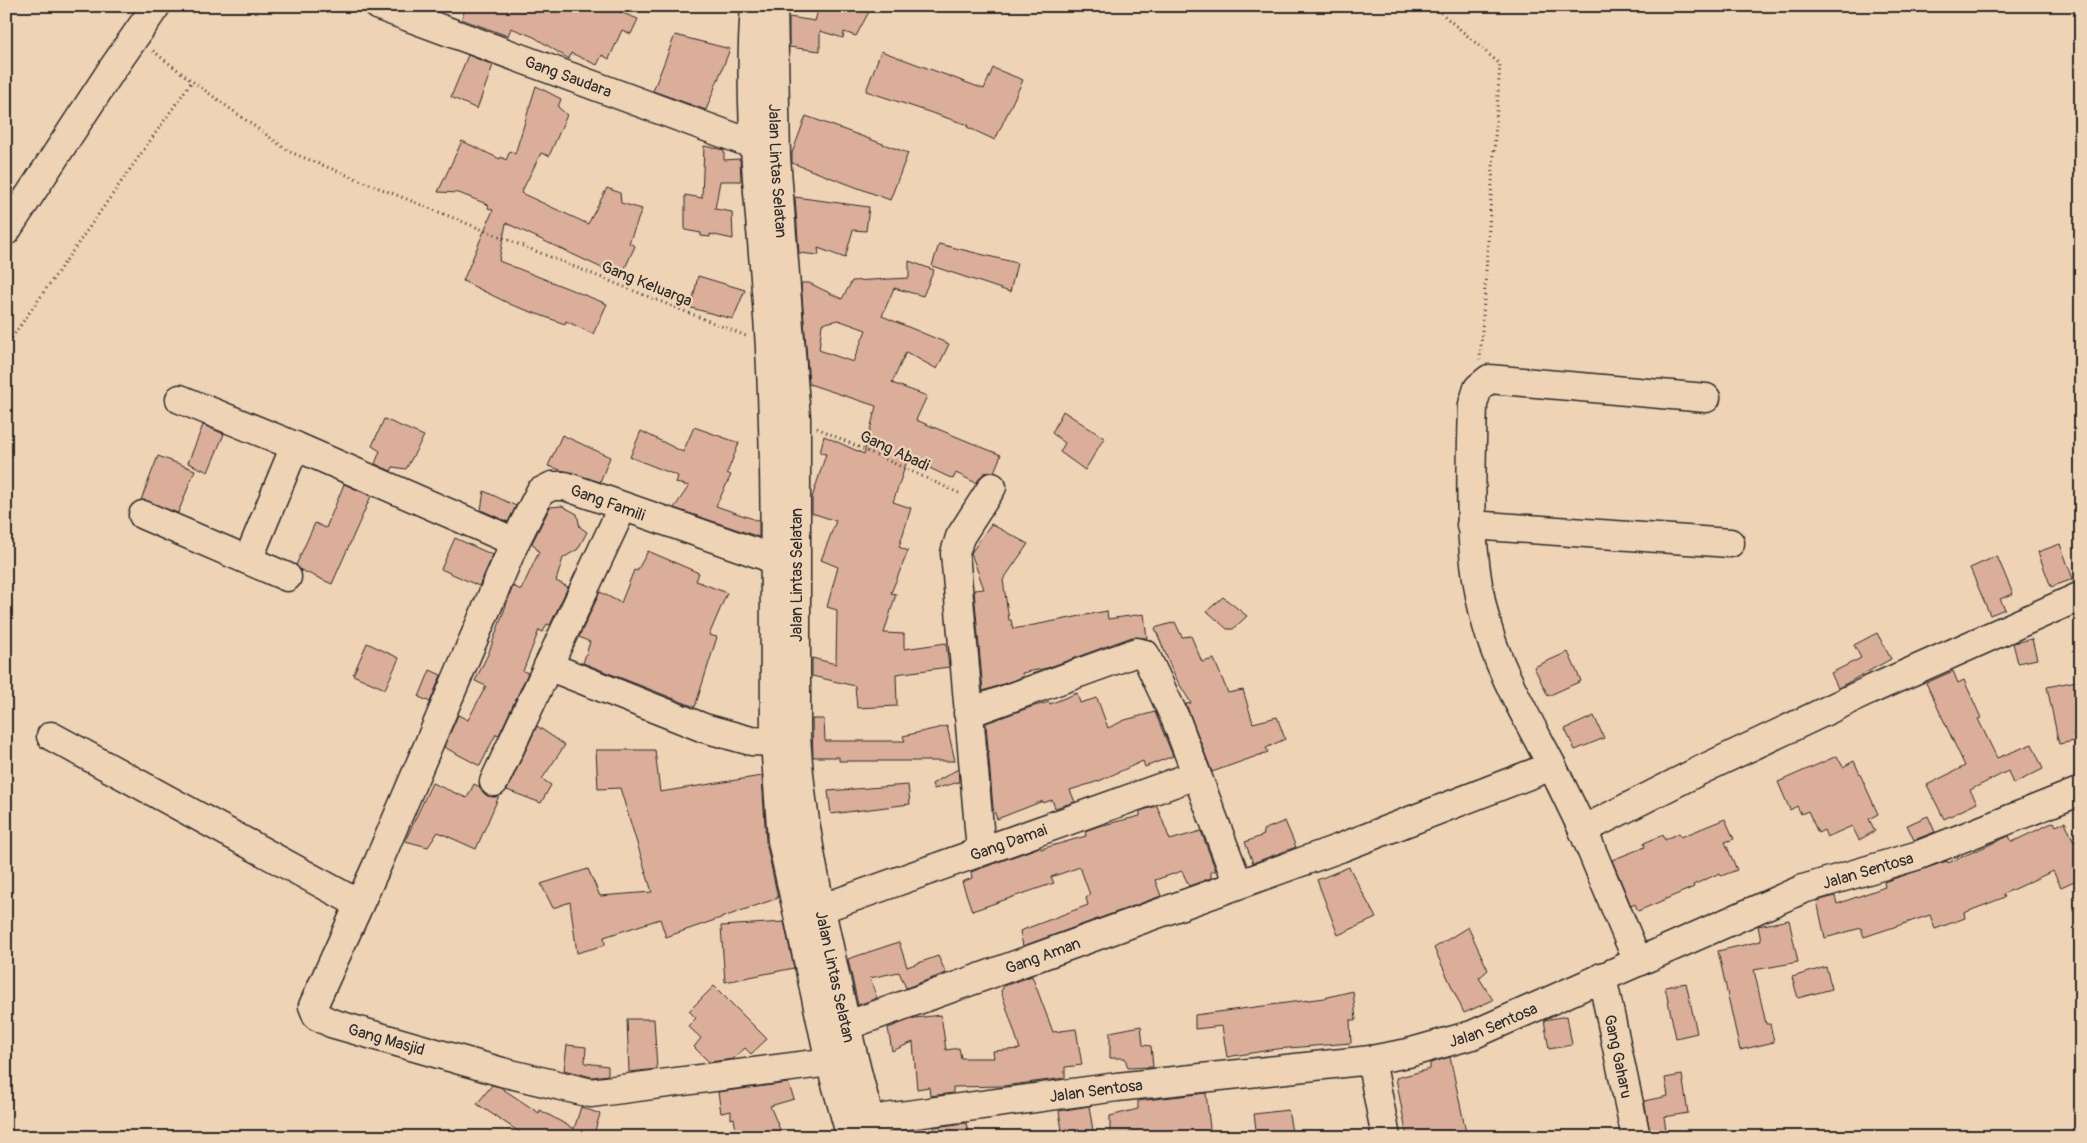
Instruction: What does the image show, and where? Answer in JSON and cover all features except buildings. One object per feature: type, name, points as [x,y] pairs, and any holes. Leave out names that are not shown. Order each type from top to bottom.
[{"type":"main road","points":[[6,231],[156,6]]},
{"type":"main road","name":"Jalan Lintas Selatan","points":[[755,6],[753,31],[755,145],[776,337],[796,418],[796,735],[805,831],[846,1026],[865,1131]]},
{"type":"main road","name":"Jalan Lintas Selatan","points":[[773,6],[776,157],[774,742],[782,840],[830,1062],[865,1131]]},
{"type":"main road","name":"Gang Saudara","points":[[380,7],[755,145]]},
{"type":"main road","points":[[1638,962],[1583,830],[1508,680],[1491,639],[1475,574],[1471,526],[1473,404],[1478,388],[1489,379],[1706,398]]},
{"type":"main road","points":[[180,399],[295,446],[514,542]]},
{"type":"main road","points":[[248,560],[295,446]]},
{"type":"main road","name":"Gang Famili","points":[[460,667],[514,542],[540,492],[552,486],[565,486],[622,508],[774,559]]},
{"type":"main road","points":[[981,851],[955,553],[960,537],[987,496]]},
{"type":"main road","points":[[494,782],[622,508]]},
{"type":"main road","points":[[143,515],[287,577]]},
{"type":"main road","points":[[1471,526],[1730,543]]},
{"type":"main road","points":[[1583,830],[1868,691],[2081,596]]},
{"type":"main road","points":[[968,713],[1141,652],[1145,654],[1176,720],[1238,884]]},
{"type":"main road","points":[[548,666],[704,728],[751,741],[774,742]]},
{"type":"main road","name":"Gang Masjid","points":[[460,667],[359,904],[313,1006],[317,1016],[331,1023],[502,1072],[591,1093],[830,1062]]},
{"type":"main road","points":[[51,736],[359,904]]},
{"type":"main road","name":"Gang Aman","points":[[846,1026],[1459,803],[1552,766]]},
{"type":"main road","name":"Gang Damai","points":[[820,909],[1196,775]]},
{"type":"main road","name":"Jalan Sentosa","points":[[865,1131],[1117,1087],[1372,1060],[1408,1053],[1472,1035],[1804,889],[1919,855],[2081,792]]},
{"type":"main road","name":"Gang Gaharu","points":[[1602,977],[1636,1137]]},
{"type":"main road","points":[[1372,1060],[1386,1137]]},
{"type":"path","points":[[1433,6],[1500,64],[1478,388]]},
{"type":"path","name":"Gang Keluarga","points":[[135,37],[290,152],[514,244],[776,337]]},
{"type":"path","points":[[6,346],[192,81]]},
{"type":"path","name":"Gang Abadi","points":[[796,418],[987,496]]}]
